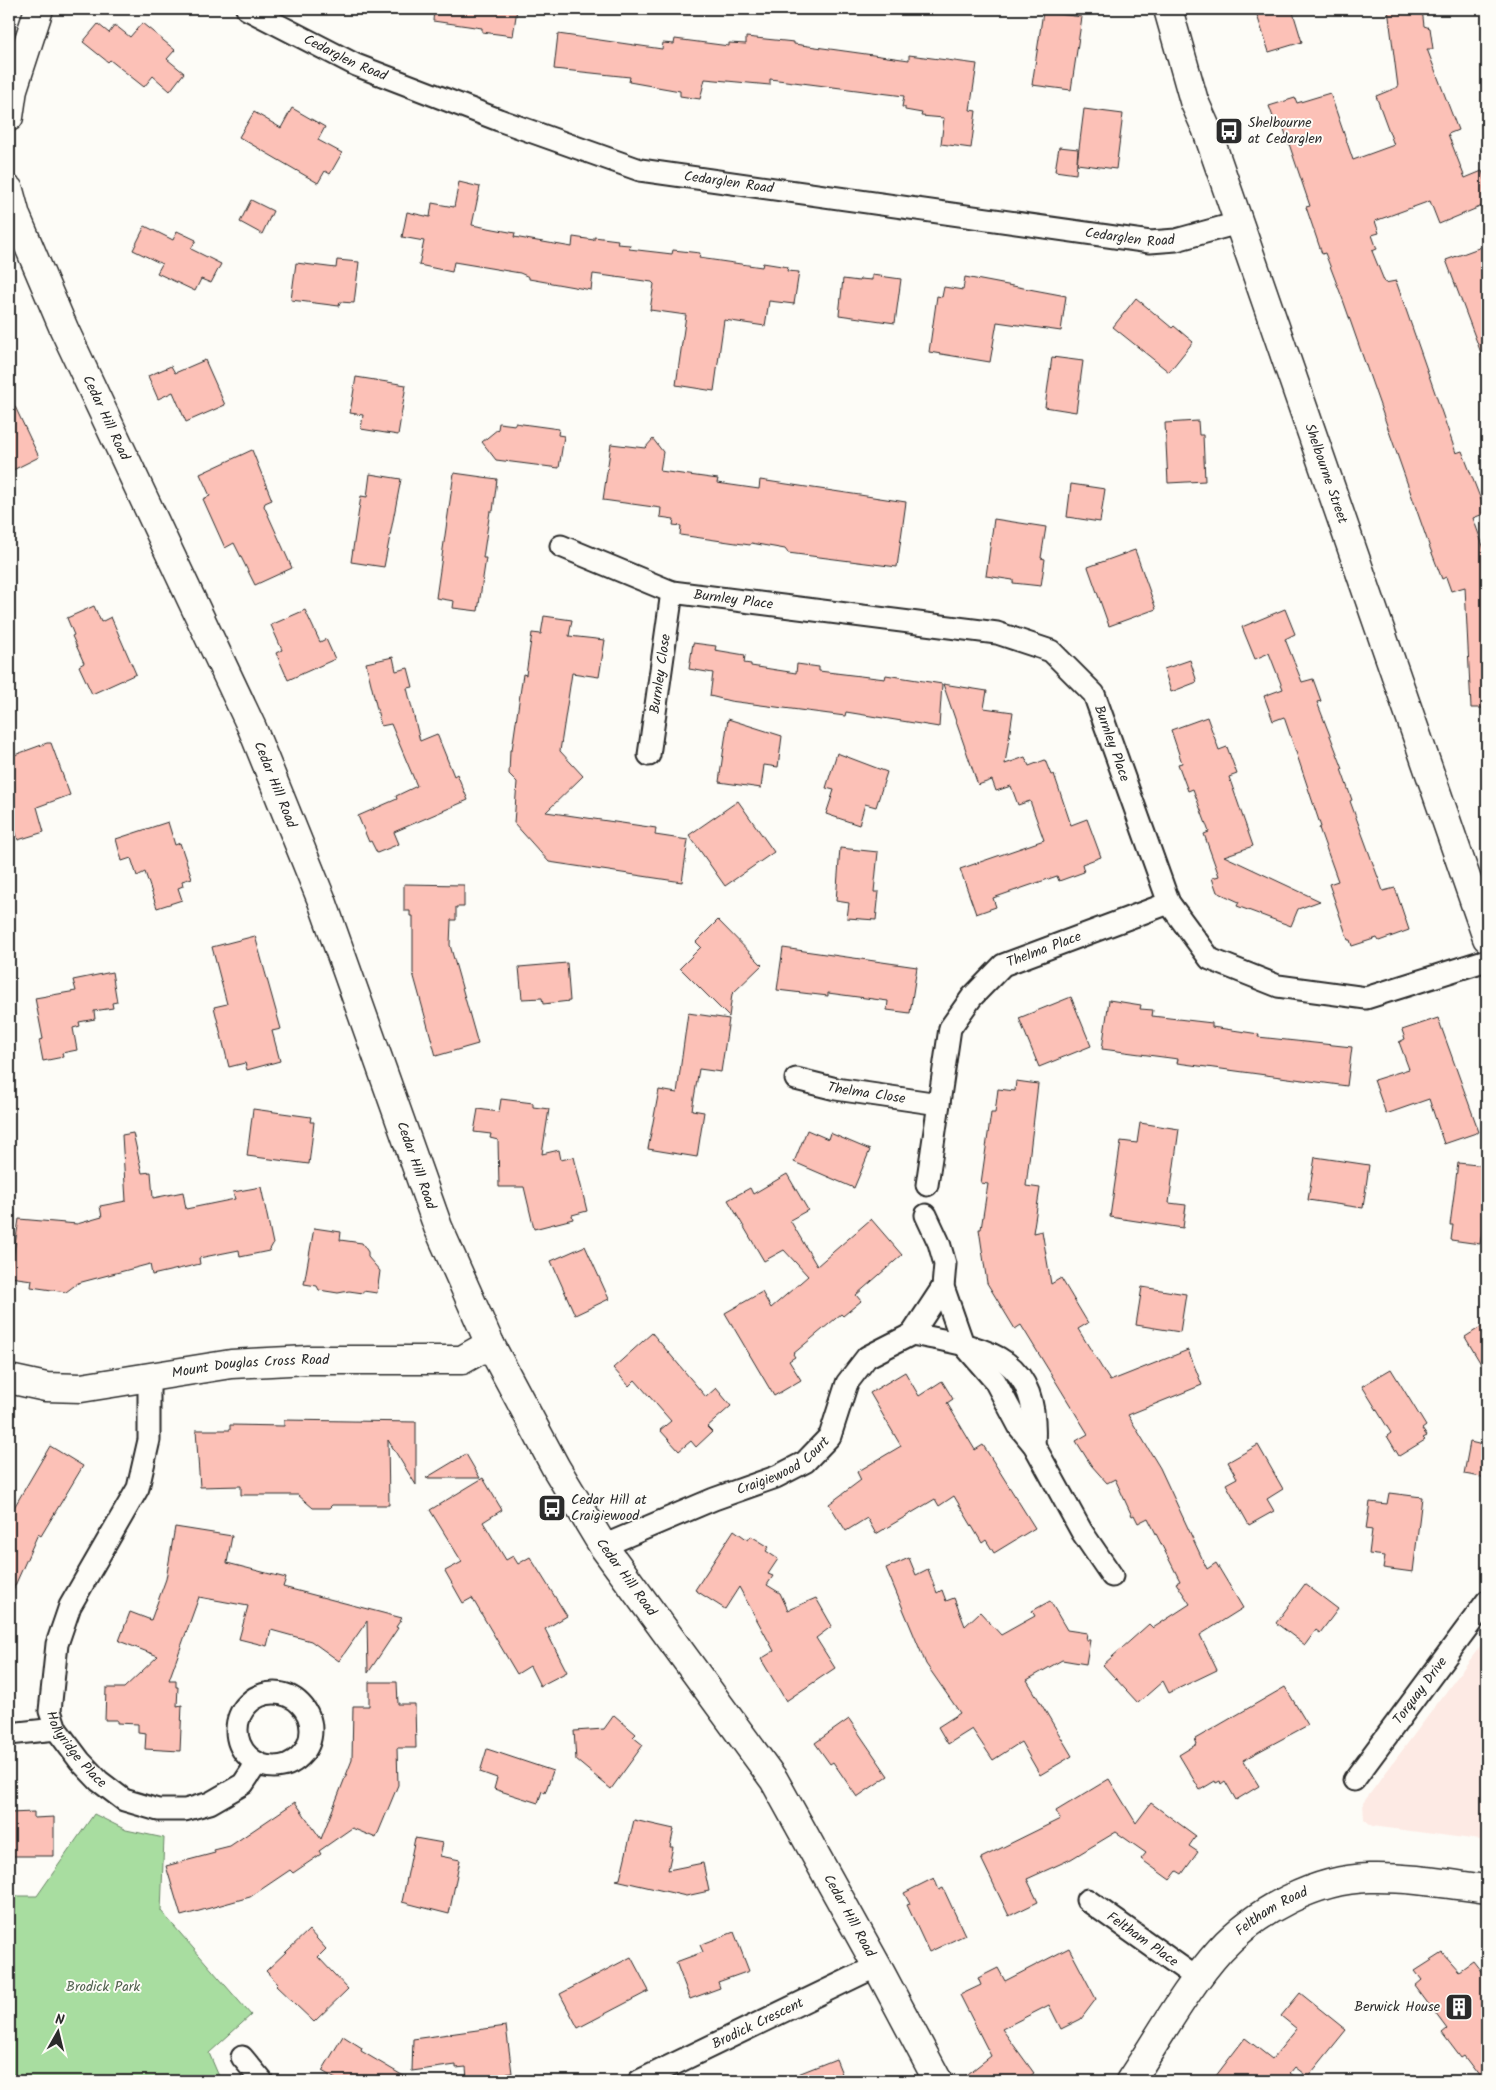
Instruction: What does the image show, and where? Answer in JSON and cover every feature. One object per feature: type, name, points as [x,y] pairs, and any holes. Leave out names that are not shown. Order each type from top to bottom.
[{"type":"street","points":[[9,118],[13,89],[39,9]]},
{"type":"street","name":"Cedarglen Road","points":[[247,9],[356,66],[499,120],[640,170],[1150,242],[1176,240],[1238,223]]},
{"type":"street","name":"Shelbourne Street","points":[[1168,9],[1194,101],[1487,938]]},
{"type":"street","name":"Cedar Hill Road","points":[[9,190],[16,216],[64,329],[252,728],[322,901],[438,1227],[490,1344],[556,1468],[604,1546],[774,1780],[938,2081]]},
{"type":"street","name":"Burnley Place","points":[[561,546],[672,592],[998,633],[1051,652],[1094,694],[1169,903],[1210,959],[1278,986],[1366,998],[1487,960]]},
{"type":"street","name":"Burnley Close","points":[[649,755],[672,592]]},
{"type":"street","name":"Thelma Place","points":[[927,1185],[950,1028],[972,997],[1003,965],[1169,903]]},
{"type":"street","name":"Thelma Close","points":[[796,1078],[836,1089],[939,1104]]},
{"type":"street","points":[[926,1215],[945,1264],[943,1287],[963,1344],[995,1381],[1020,1428],[1034,1445],[1082,1532],[1112,1576]]},
{"type":"street","points":[[943,1287],[912,1334],[963,1344]]},
{"type":"street","name":"Craigiewood Court","points":[[604,1546],[714,1499],[776,1477],[805,1462],[830,1436],[847,1383],[867,1356],[912,1334]]},
{"type":"street","name":"Mount Douglas Cross Road","points":[[9,1379],[46,1387],[81,1388],[231,1364],[308,1360],[462,1360],[490,1344]]},
{"type":"street","name":"Hollyridge Place","points":[[149,1378],[149,1440],[138,1488],[70,1606],[57,1644],[50,1711],[56,1729],[80,1762],[99,1781],[124,1800],[158,1810],[185,1810],[210,1803],[243,1784],[257,1763]]},
{"type":"street","name":"Torquay Drive","points":[[1354,1780],[1487,1601]]},
{"type":"street","points":[[9,1734],[56,1729]]},
{"type":"street","name":"Feltham Road","points":[[1130,2081],[1198,1979],[1221,1950],[1258,1917],[1305,1892],[1335,1883],[1368,1878],[1406,1878],[1487,1889]]},
{"type":"street","name":"Feltham Place","points":[[1087,1900],[1198,1979]]},
{"type":"street","name":"Brodick Crescent","points":[[639,2081],[877,1966]]},
{"type":"street","points":[[242,2058],[262,2081]]},
{"type":"shaded area","points":[[1487,1637],[1487,1841],[1372,1826],[1364,1819],[1363,1803]]},
{"type":"green space","name":"Brodick Park","points":[[94,1814],[126,1830],[164,1838],[161,1911],[251,2015],[209,2053],[221,2081],[9,2081],[9,1896],[37,1896]]},
{"type":"building","points":[[434,9],[517,9],[513,36],[482,32],[482,28],[433,21]]},
{"type":"building","points":[[1255,9],[1292,9],[1302,42],[1269,52]]},
{"type":"building","points":[[1388,9],[1422,9],[1424,26],[1430,28],[1433,49],[1427,49],[1458,130],[1448,134],[1465,178],[1482,171],[1487,185],[1487,204],[1439,224],[1430,201],[1375,221],[1379,233],[1372,235],[1377,249],[1372,251],[1385,283],[1396,281],[1456,453],[1462,451],[1486,513],[1473,518],[1487,557],[1487,708],[1471,708],[1465,587],[1451,591],[1446,577],[1442,579],[1343,300],[1325,253],[1322,254],[1306,207],[1310,206],[1282,123],[1276,125],[1269,106],[1295,98],[1297,103],[1330,93],[1353,160],[1394,145],[1376,96],[1398,87]]},
{"type":"building","points":[[1043,12],[1082,17],[1071,90],[1032,85]]},
{"type":"building","points":[[142,23],[175,50],[167,59],[184,73],[170,91],[153,76],[144,87],[110,60],[108,62],[83,42],[98,24],[109,33],[115,25],[130,37]]},
{"type":"building","points":[[558,34],[662,49],[663,43],[674,44],[675,39],[729,46],[729,43],[746,44],[746,37],[794,42],[794,44],[909,60],[909,55],[977,64],[970,110],[976,111],[971,148],[941,144],[944,118],[921,116],[922,113],[905,110],[905,107],[902,107],[904,96],[770,79],[770,85],[705,79],[700,99],[680,96],[680,91],[629,82],[630,77],[554,69]]},
{"type":"building","points":[[292,108],[325,127],[318,140],[342,153],[330,174],[325,171],[318,183],[239,137],[254,112],[281,128]]},
{"type":"building","points":[[1084,109],[1123,114],[1116,169],[1077,164]]},
{"type":"building","points":[[1059,147],[1078,149],[1076,174],[1055,171]]},
{"type":"building","points":[[459,182],[480,187],[472,225],[515,233],[514,237],[572,247],[573,237],[594,240],[594,237],[618,240],[617,244],[630,245],[629,249],[672,254],[673,250],[700,253],[699,258],[762,267],[763,263],[788,267],[787,271],[799,272],[794,304],[769,301],[765,326],[724,320],[714,391],[676,385],[686,315],[650,310],[654,284],[652,282],[593,274],[591,290],[529,279],[529,277],[520,273],[454,262],[452,272],[419,265],[424,241],[402,237],[407,212],[430,217],[432,203],[454,207]]},
{"type":"building","points":[[251,200],[273,211],[262,234],[240,222]]},
{"type":"building","points":[[145,226],[173,240],[177,231],[196,240],[191,249],[221,264],[211,283],[201,279],[195,291],[157,273],[162,264],[133,250]]},
{"type":"building","points":[[1487,245],[1487,366],[1486,366],[1446,260]]},
{"type":"building","points":[[337,260],[359,262],[354,303],[340,302],[339,306],[291,300],[296,263],[336,268]]},
{"type":"building","points":[[872,275],[901,279],[895,323],[839,315],[843,279],[872,280]]},
{"type":"building","points":[[965,277],[1066,296],[1061,331],[997,322],[990,362],[929,352],[937,296],[942,297],[944,287],[963,290]]},
{"type":"building","points":[[1136,298],[1172,328],[1174,326],[1193,342],[1169,372],[1113,327]]},
{"type":"building","points":[[1052,357],[1083,361],[1076,412],[1045,407]]},
{"type":"building","points":[[205,360],[225,405],[186,422],[173,392],[158,399],[148,376],[171,366],[175,373]]},
{"type":"building","points":[[356,377],[406,385],[398,435],[361,429],[363,415],[350,413]]},
{"type":"building","points":[[9,394],[39,457],[9,472]]},
{"type":"building","points":[[1198,421],[1199,435],[1203,435],[1205,481],[1168,483],[1165,423]]},
{"type":"building","points":[[499,423],[515,425],[515,423],[559,429],[558,435],[564,436],[559,468],[496,460],[482,442],[498,429]]},
{"type":"building","points":[[653,439],[663,452],[660,471],[718,479],[717,483],[759,489],[760,480],[906,502],[897,567],[788,553],[785,549],[751,543],[750,545],[680,535],[681,526],[673,525],[674,519],[660,517],[661,508],[603,500],[611,444],[645,448]]},
{"type":"building","points":[[252,450],[272,500],[265,503],[264,506],[292,568],[255,585],[234,543],[225,548],[203,499],[210,496],[200,474]]},
{"type":"building","points":[[454,473],[497,479],[493,511],[490,511],[483,558],[486,558],[478,611],[453,608],[454,601],[436,598]]},
{"type":"building","points":[[370,474],[401,479],[384,567],[351,562],[361,496],[367,497]]},
{"type":"building","points":[[1071,484],[1105,489],[1100,522],[1067,517]]},
{"type":"building","points":[[994,519],[1046,527],[1041,558],[1045,559],[1041,586],[1013,583],[1013,580],[986,576]]},
{"type":"building","points":[[1135,550],[1156,609],[1109,626],[1088,567]]},
{"type":"building","points":[[94,606],[101,622],[111,617],[136,674],[92,694],[79,666],[84,663],[72,636],[74,635],[67,618]]},
{"type":"building","points":[[1285,609],[1295,634],[1285,639],[1302,682],[1313,679],[1321,701],[1317,702],[1343,769],[1341,769],[1352,800],[1350,801],[1383,891],[1395,888],[1409,930],[1379,941],[1377,938],[1352,946],[1350,940],[1348,940],[1329,884],[1338,881],[1284,717],[1273,721],[1264,696],[1283,689],[1269,653],[1255,659],[1242,627]]},
{"type":"building","points":[[305,610],[320,642],[326,639],[335,659],[288,680],[276,653],[282,650],[271,625]]},
{"type":"building","points":[[544,616],[572,620],[569,636],[605,640],[599,677],[572,673],[560,751],[583,776],[546,812],[656,828],[655,835],[688,840],[682,882],[549,862],[514,823],[517,782],[509,774],[510,750],[512,750],[523,674],[526,675],[532,633],[541,634]]},
{"type":"building","points":[[693,643],[716,646],[715,650],[745,655],[744,663],[751,664],[751,666],[796,673],[797,664],[819,667],[819,671],[885,679],[886,675],[942,684],[939,727],[846,712],[845,716],[730,701],[710,696],[713,673],[689,669]]},
{"type":"building","points":[[393,657],[396,671],[408,668],[413,687],[407,688],[420,741],[437,734],[454,776],[457,774],[468,800],[394,832],[399,844],[377,853],[371,841],[369,842],[358,816],[397,799],[396,796],[417,786],[391,724],[381,726],[366,663]]},
{"type":"building","points":[[1190,660],[1197,682],[1171,692],[1164,669]]},
{"type":"building","points":[[943,684],[987,691],[984,708],[1013,712],[1005,764],[1025,757],[1029,766],[1045,760],[1051,775],[1054,774],[1071,825],[1087,819],[1101,857],[1082,864],[1084,872],[1059,881],[1057,876],[993,898],[996,907],[976,914],[960,869],[1044,840],[1030,801],[1018,805],[1011,786],[996,791],[992,780],[978,785]]},
{"type":"building","points":[[1207,717],[1219,750],[1227,747],[1237,774],[1229,777],[1253,846],[1224,856],[1320,901],[1298,909],[1291,926],[1237,906],[1239,902],[1217,892],[1212,878],[1219,876],[1204,834],[1209,832],[1193,789],[1188,791],[1178,764],[1182,763],[1171,730]]},
{"type":"building","points":[[728,719],[782,736],[778,767],[764,765],[761,788],[719,782]]},
{"type":"building","points":[[51,743],[70,795],[37,807],[44,832],[18,840],[9,810],[9,757]]},
{"type":"building","points":[[837,753],[887,772],[876,807],[865,804],[859,825],[826,814],[834,790],[826,788]]},
{"type":"building","points":[[738,801],[774,852],[725,886],[689,835]]},
{"type":"building","points":[[168,822],[175,845],[180,843],[192,878],[182,881],[183,886],[178,888],[182,900],[157,908],[145,872],[137,876],[131,858],[122,861],[116,839]]},
{"type":"building","points":[[840,848],[878,852],[874,892],[879,892],[876,920],[847,918],[849,903],[836,901]]},
{"type":"building","points":[[404,884],[464,885],[464,907],[456,907],[456,920],[451,920],[450,945],[478,1044],[436,1056],[413,973],[413,916],[410,916],[410,911],[404,911]]},
{"type":"building","points":[[718,920],[762,965],[732,994],[729,1017],[680,968],[701,947],[696,942]]},
{"type":"building","points":[[255,936],[281,1029],[272,1031],[280,1061],[247,1070],[245,1063],[229,1067],[214,1007],[227,1004],[212,947]]},
{"type":"building","points":[[783,948],[917,967],[910,1013],[887,1010],[888,1001],[828,993],[828,996],[777,990]]},
{"type":"building","points":[[567,963],[570,1001],[543,1004],[542,998],[522,999],[519,967]]},
{"type":"building","points":[[112,972],[117,1002],[112,1003],[113,1008],[94,1011],[95,1019],[79,1022],[80,1026],[73,1028],[77,1050],[62,1053],[63,1057],[43,1061],[39,1040],[43,1039],[35,998],[76,991],[73,980]]},
{"type":"building","points":[[1071,997],[1091,1046],[1039,1067],[1019,1018]]},
{"type":"building","points":[[1109,1000],[1141,1005],[1140,1009],[1153,1010],[1152,1016],[1212,1023],[1212,1027],[1259,1034],[1258,1037],[1352,1047],[1347,1086],[1177,1063],[1178,1059],[1102,1049]]},
{"type":"building","points":[[688,1013],[729,1019],[721,1072],[699,1069],[692,1110],[704,1112],[697,1157],[648,1149],[659,1090],[677,1093]]},
{"type":"building","points":[[1438,1018],[1479,1132],[1444,1144],[1429,1099],[1386,1114],[1374,1080],[1409,1069],[1399,1042],[1405,1039],[1402,1030]]},
{"type":"building","points":[[1016,1081],[1038,1084],[1026,1186],[1040,1188],[1033,1233],[1042,1231],[1051,1284],[1061,1278],[1088,1323],[1078,1329],[1110,1381],[1188,1350],[1202,1385],[1128,1415],[1160,1468],[1207,1569],[1216,1563],[1243,1608],[1200,1635],[1217,1670],[1169,1693],[1163,1681],[1138,1703],[1103,1665],[1149,1624],[1153,1628],[1190,1604],[1176,1583],[1180,1581],[1148,1518],[1138,1523],[1134,1515],[1132,1516],[1115,1479],[1107,1483],[1091,1465],[1076,1441],[1088,1434],[1021,1325],[1015,1329],[987,1283],[979,1229],[981,1229],[988,1184],[981,1183],[991,1113],[995,1113],[998,1089],[1015,1091]]},
{"type":"building","points":[[501,1099],[533,1103],[533,1107],[549,1109],[542,1154],[559,1150],[561,1160],[574,1157],[587,1211],[572,1215],[573,1219],[534,1229],[524,1187],[499,1187],[498,1140],[490,1138],[491,1134],[474,1132],[478,1109],[499,1112]]},
{"type":"building","points":[[253,1109],[311,1117],[310,1122],[314,1122],[309,1164],[247,1156]]},
{"type":"building","points":[[1140,1123],[1179,1129],[1169,1203],[1186,1205],[1183,1228],[1110,1217],[1121,1141],[1137,1143]]},
{"type":"building","points":[[807,1130],[828,1139],[830,1133],[870,1150],[854,1188],[794,1162]]},
{"type":"building","points":[[133,1133],[142,1173],[151,1172],[153,1198],[183,1192],[186,1209],[235,1199],[233,1192],[261,1187],[273,1244],[269,1251],[240,1257],[239,1250],[199,1258],[200,1264],[152,1275],[150,1264],[78,1283],[66,1292],[31,1287],[32,1280],[10,1277],[19,1219],[77,1224],[102,1217],[100,1206],[126,1201],[122,1135]]},
{"type":"building","points":[[1315,1157],[1369,1165],[1363,1208],[1308,1200]]},
{"type":"building","points":[[1458,1163],[1487,1166],[1487,1201],[1480,1244],[1451,1240],[1453,1225],[1450,1225]]},
{"type":"building","points":[[787,1174],[808,1210],[790,1220],[817,1266],[871,1219],[902,1255],[856,1295],[861,1301],[843,1316],[841,1314],[793,1354],[795,1357],[789,1361],[801,1380],[774,1396],[725,1313],[762,1292],[771,1308],[808,1276],[784,1250],[764,1261],[728,1200],[750,1188],[753,1194]]},
{"type":"building","points":[[314,1228],[341,1232],[340,1240],[362,1243],[368,1252],[368,1257],[380,1271],[377,1293],[349,1291],[338,1293],[319,1290],[317,1286],[304,1284]]},
{"type":"building","points":[[585,1246],[609,1299],[575,1315],[551,1261]]},
{"type":"building","points":[[1142,1287],[1186,1294],[1180,1332],[1136,1325]]},
{"type":"building","points":[[1487,1323],[1487,1374],[1465,1337]]},
{"type":"building","points":[[652,1333],[706,1397],[716,1388],[731,1406],[707,1427],[712,1432],[696,1447],[691,1441],[679,1451],[660,1430],[671,1421],[635,1380],[629,1386],[613,1368]]},
{"type":"building","points":[[1391,1369],[1426,1426],[1422,1429],[1427,1436],[1423,1438],[1425,1440],[1399,1456],[1387,1436],[1391,1433],[1362,1386]]},
{"type":"building","points":[[905,1372],[919,1396],[942,1381],[953,1399],[947,1403],[975,1450],[983,1445],[1035,1528],[994,1553],[986,1540],[982,1543],[954,1496],[939,1506],[935,1499],[876,1534],[867,1518],[846,1531],[829,1504],[861,1480],[857,1472],[901,1446],[870,1393]]},
{"type":"building","points":[[284,1420],[416,1422],[416,1485],[388,1440],[389,1505],[332,1505],[329,1508],[313,1508],[298,1495],[241,1495],[241,1486],[200,1487],[196,1430],[230,1430],[230,1425],[284,1426]]},
{"type":"building","points":[[1470,1442],[1487,1446],[1487,1478],[1464,1474]]},
{"type":"building","points":[[1258,1445],[1283,1489],[1267,1499],[1274,1511],[1249,1525],[1226,1484],[1237,1478],[1228,1462]]},
{"type":"building","points":[[50,1446],[83,1466],[41,1536],[38,1534],[9,1599],[9,1516]]},
{"type":"building","points":[[466,1454],[480,1478],[426,1478]]},
{"type":"building","points":[[483,1478],[502,1510],[483,1522],[506,1560],[513,1556],[518,1564],[530,1557],[567,1616],[545,1629],[567,1672],[540,1686],[530,1666],[517,1674],[472,1598],[463,1603],[445,1571],[462,1562],[430,1510]]},
{"type":"building","points":[[1389,1493],[1422,1497],[1413,1572],[1383,1568],[1385,1556],[1369,1554],[1372,1530],[1366,1529],[1370,1502],[1387,1504]]},
{"type":"building","points":[[175,1527],[232,1536],[227,1563],[286,1578],[283,1587],[402,1618],[396,1627],[398,1628],[368,1673],[367,1621],[339,1661],[311,1641],[271,1630],[267,1646],[239,1639],[248,1606],[199,1597],[169,1680],[176,1680],[176,1687],[178,1687],[177,1706],[182,1705],[180,1751],[145,1749],[146,1733],[138,1732],[138,1724],[117,1723],[117,1720],[105,1720],[106,1688],[124,1688],[158,1656],[119,1641],[130,1612],[151,1620],[166,1579]]},
{"type":"building","points":[[734,1530],[748,1540],[751,1536],[769,1547],[766,1551],[778,1559],[768,1574],[773,1576],[767,1585],[780,1593],[788,1610],[816,1598],[832,1626],[816,1638],[835,1668],[786,1701],[761,1659],[774,1651],[739,1587],[725,1609],[695,1590]]},
{"type":"building","points":[[909,1558],[916,1575],[928,1569],[937,1593],[942,1590],[946,1601],[954,1598],[965,1626],[980,1612],[1001,1635],[1035,1616],[1032,1611],[1050,1601],[1067,1630],[1087,1633],[1086,1640],[1090,1640],[1086,1664],[1062,1660],[1027,1680],[1072,1756],[1040,1775],[1021,1742],[993,1760],[972,1729],[948,1744],[938,1727],[960,1713],[926,1664],[886,1568]]},
{"type":"building","points":[[1305,1584],[1338,1609],[1320,1633],[1316,1630],[1305,1645],[1276,1623]]},
{"type":"building","points":[[369,1682],[397,1682],[398,1704],[415,1704],[416,1748],[397,1748],[398,1785],[376,1838],[352,1828],[319,1851],[321,1854],[293,1873],[290,1870],[250,1897],[181,1916],[166,1866],[215,1853],[214,1850],[230,1846],[295,1802],[321,1839],[352,1760],[353,1706],[369,1706]]},
{"type":"building","points":[[1285,1687],[1308,1725],[1243,1760],[1259,1786],[1236,1800],[1225,1781],[1221,1784],[1220,1781],[1216,1783],[1215,1781],[1200,1790],[1179,1755],[1197,1744],[1195,1739]]},
{"type":"building","points":[[614,1715],[636,1734],[633,1737],[643,1745],[611,1789],[576,1760],[574,1731],[604,1729]]},
{"type":"building","points":[[849,1719],[888,1776],[857,1797],[833,1762],[830,1764],[815,1743]]},
{"type":"building","points":[[487,1749],[553,1771],[545,1793],[542,1791],[538,1803],[494,1789],[497,1778],[480,1772]]},
{"type":"building","points":[[1109,1779],[1136,1823],[1151,1803],[1196,1836],[1189,1846],[1198,1852],[1182,1874],[1177,1871],[1170,1880],[1141,1859],[1146,1853],[1116,1832],[1071,1859],[1027,1879],[1038,1902],[1009,1916],[981,1858],[1060,1819],[1056,1811]]},
{"type":"building","points":[[34,1812],[34,1818],[54,1817],[54,1856],[9,1856],[9,1813]]},
{"type":"building","points":[[634,1820],[674,1829],[670,1847],[673,1847],[668,1870],[703,1863],[709,1891],[686,1896],[616,1880],[620,1879]]},
{"type":"building","points":[[415,1838],[443,1843],[440,1856],[460,1860],[449,1914],[402,1902]]},
{"type":"building","points":[[934,1878],[939,1890],[943,1888],[965,1935],[929,1952],[907,1905],[910,1904],[904,1893]]},
{"type":"building","points":[[309,1930],[326,1949],[318,1957],[348,1989],[314,2022],[276,1986],[278,1984],[266,1971]]},
{"type":"building","points":[[734,1932],[749,1971],[718,1982],[720,1988],[690,1999],[676,1962],[703,1952],[700,1945]]},
{"type":"building","points":[[1069,1948],[1096,1999],[1081,2019],[1061,2029],[1049,2005],[1002,2029],[1034,2073],[1024,2081],[959,2081],[991,2056],[960,1995],[981,1985],[978,1978],[998,1968],[1005,1981]]},
{"type":"building","name":"Berwick House","points":[[1443,1953],[1459,1971],[1473,1961],[1487,1979],[1487,2081],[1483,2081],[1464,2056],[1461,2058],[1442,2033],[1447,2029],[1415,1986],[1422,1980],[1415,1971]]},
{"type":"building","points":[[631,1957],[649,1991],[578,2028],[560,1994]]},
{"type":"building","points":[[1300,1993],[1346,2030],[1308,2077],[1295,2067],[1290,2073],[1301,2081],[1212,2081],[1245,2038],[1272,2059],[1297,2029],[1281,2016]]},
{"type":"building","points":[[506,2026],[512,2073],[467,2079],[466,2067],[456,2068],[456,2065],[412,2071],[413,2039]]},
{"type":"building","points":[[343,2036],[362,2048],[361,2051],[412,2081],[339,2081],[322,2071]]},
{"type":"building","points":[[836,2059],[845,2081],[783,2081],[783,2080]]},
{"type":"place","name":"Shelbourne at Cedarglen","points":[[1229,131]]},
{"type":"place","name":"Cedar Hill at Craigiewood","points":[[552,1508]]},
{"type":"place","name":"Berwick House","points":[[1459,2007]]}]
